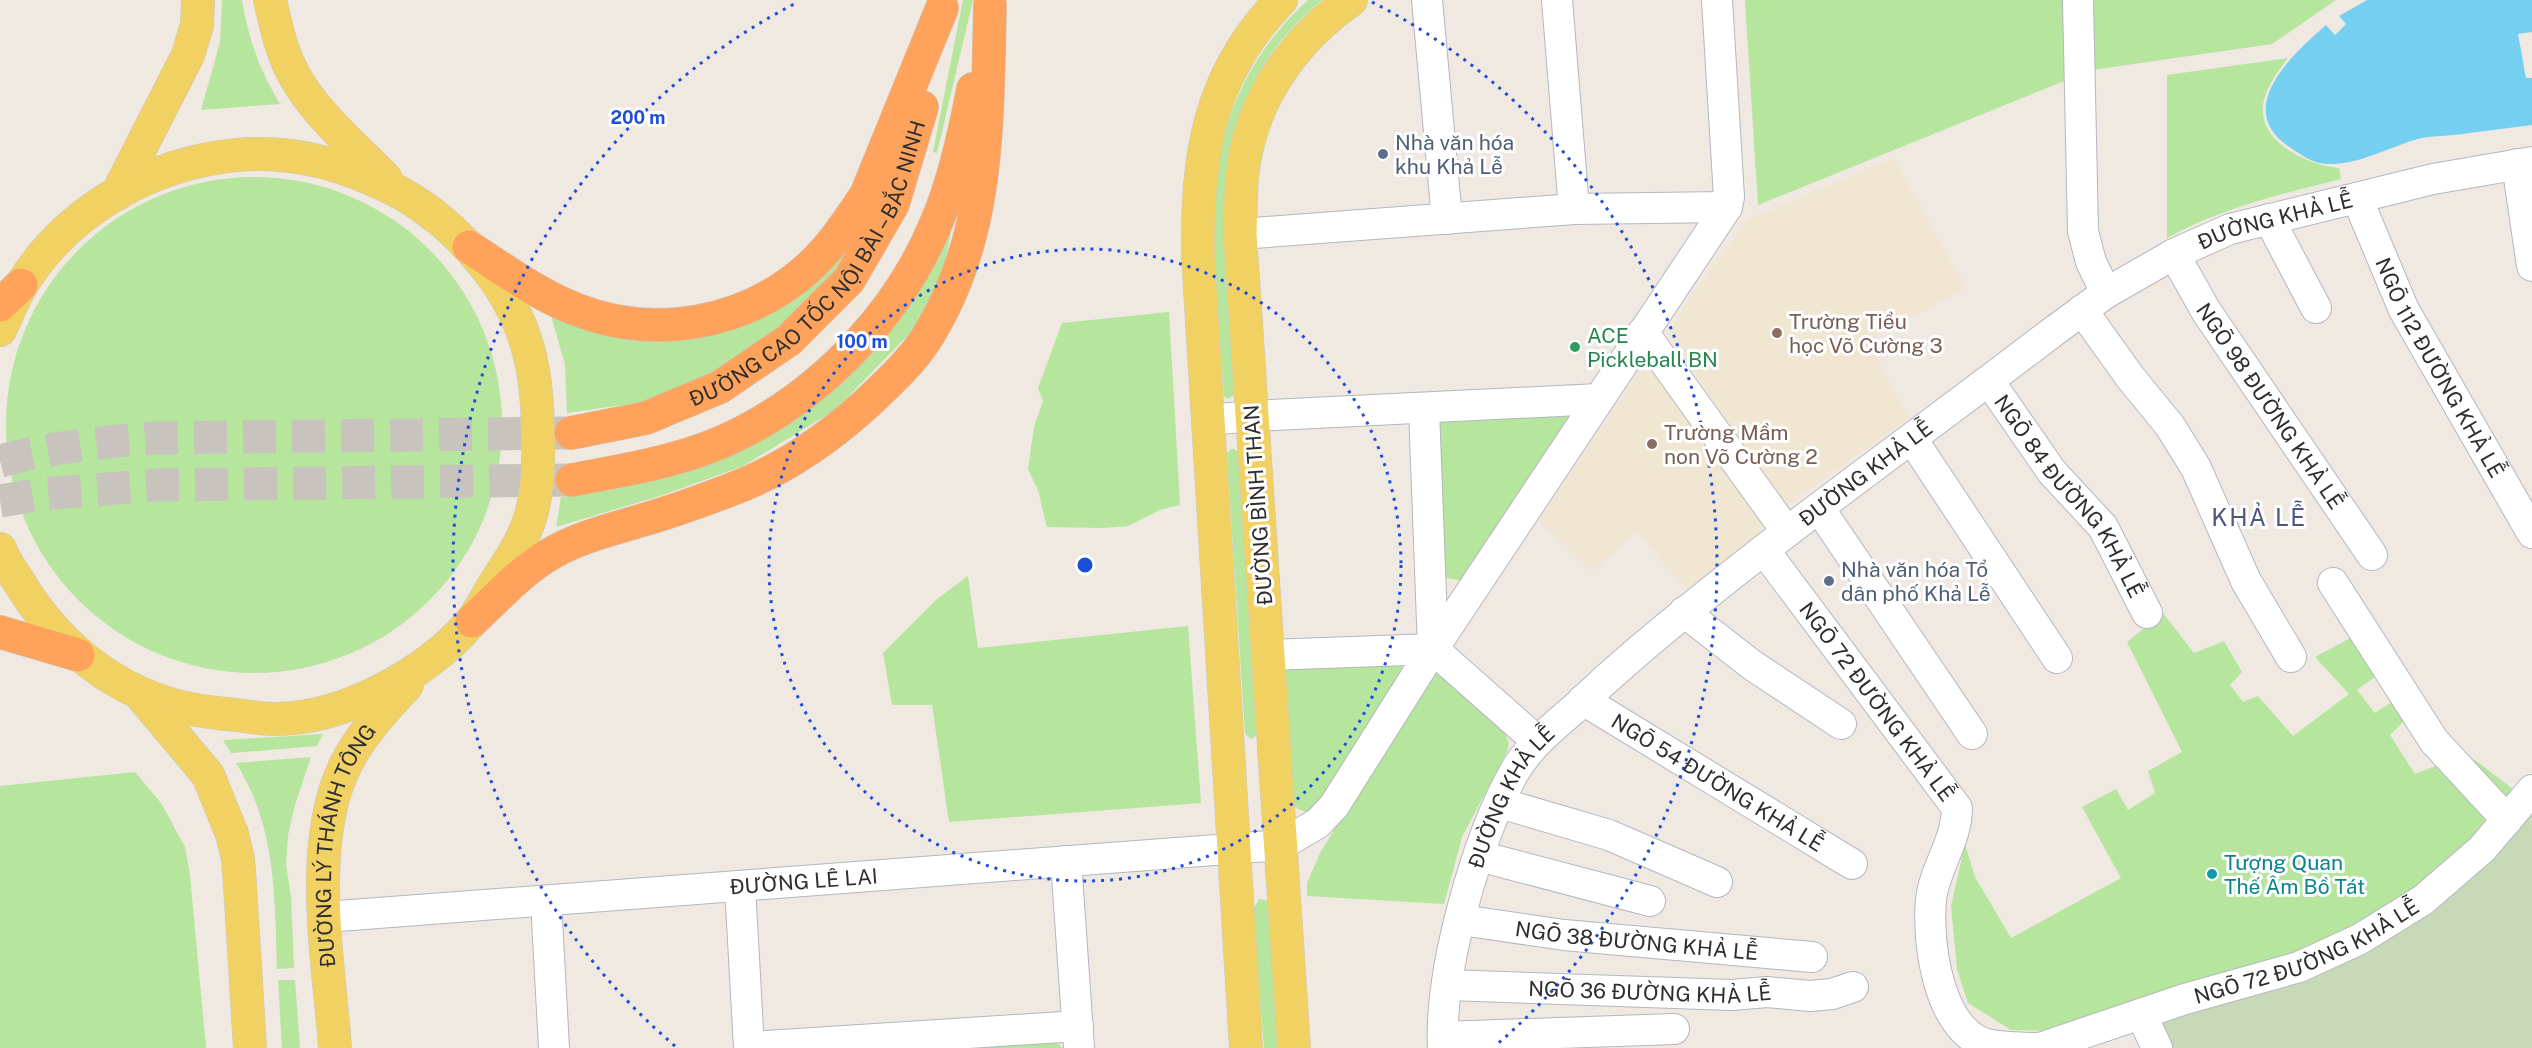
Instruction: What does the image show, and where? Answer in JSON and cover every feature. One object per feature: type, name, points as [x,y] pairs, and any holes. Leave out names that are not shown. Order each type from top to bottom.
[{"type":"highway","points":[[573,480],[657,464],[742,433],[790,403],[819,381],[873,325],[908,278],[938,219],[966,126],[990,3]]},
{"type":"highway","points":[[472,621],[528,568],[548,554],[582,538],[663,514],[729,491],[747,484],[790,460],[841,426],[882,389],[925,341],[959,272],[972,236],[987,134],[990,3]]},
{"type":"highway","points":[[469,247],[557,302],[585,313],[626,323],[670,326],[715,318],[759,303],[806,270],[848,222],[866,195],[943,4]]},
{"type":"highway","name":"ĐƯỜNG CAO TỐC NỘI BÀI – BẮC NINH","points":[[571,433],[646,418],[720,387],[789,340],[849,280],[893,204],[920,114],[943,4]]},
{"type":"highway","points":[[0,632],[78,655]]},
{"type":"main road","points":[[117,194],[188,55],[197,25],[198,0]]},
{"type":"main road","points":[[270,0],[279,42],[303,89],[398,191]]},
{"type":"main road","name":"ĐƯỜNG BÌNH THAN","points":[[1246,1048],[1198,255],[1199,181],[1204,150],[1219,95],[1233,65],[1262,21],[1281,0]]},
{"type":"main road","name":"ĐƯỜNG BÌNH THAN","points":[[1294,1048],[1240,234],[1241,185],[1247,147],[1264,97],[1286,62],[1300,45],[1351,0]]},
{"type":"main road","points":[[0,330],[11,295],[52,246],[90,210],[148,177],[185,164],[229,155],[263,154],[324,161],[354,170],[398,191],[431,211],[469,247],[514,312],[527,345],[536,384],[539,468],[531,514],[516,550],[472,621],[425,664],[362,700],[324,712],[275,719],[180,708],[123,686],[78,655],[36,610],[2,556],[0,549]]},
{"type":"main road","name":"ĐƯỜNG LÝ THÁNH TÔNG","points":[[335,1048],[325,917],[325,833],[334,795],[345,766],[362,738],[425,664]]},
{"type":"main road","points":[[138,692],[208,775],[232,834],[238,859],[250,1048]]},
{"type":"street","points":[[1427,0],[1447,219]]},
{"type":"street","points":[[1557,0],[1574,209]]},
{"type":"street","points":[[1281,845],[1318,823],[1334,806],[1433,649],[1727,207],[1729,198],[1717,0]]},
{"type":"street","points":[[2078,0],[2083,231],[2091,262],[2094,302],[2130,377],[2170,426],[2196,468],[2246,581],[2291,657]]},
{"type":"street","points":[[2525,163],[2532,266]]},
{"type":"street","name":"ĐƯỜNG KHẢ LỄ","points":[[1443,1042],[1448,986],[1461,920],[1479,856],[1500,803],[1517,769],[1537,741],[1684,612],[2094,302],[2174,254],[2230,229],[2433,180],[2525,163]]},
{"type":"street","name":"NGÕ 112 ĐƯỜNG KHẢ LỄ","points":[[2357,198],[2404,310],[2532,533]]},
{"type":"street","points":[[1240,234],[1574,209],[1727,207]]},
{"type":"street","points":[[2269,219],[2316,308]]},
{"type":"street","name":"NGÕ 98 ĐƯỜNG KHẢ LỄ","points":[[2174,254],[2206,311],[2372,555]]},
{"type":"street","points":[[1643,332],[1775,541]]},
{"type":"street","name":"NGÕ 84 ĐƯỜNG KHẢ LỄ","points":[[1989,381],[2052,472],[2103,527],[2147,613]]},
{"type":"street","points":[[1209,420],[1599,399]]},
{"type":"street","points":[[1424,409],[1433,649]]},
{"type":"street","points":[[1912,439],[2057,658]]},
{"type":"street","points":[[1819,508],[1972,734]]},
{"type":"street","name":"NGÕ 72 ĐƯỜNG KHẢ LỄ","points":[[1775,541],[1958,808],[1950,843],[1931,900],[1934,957],[1940,985],[1953,1018],[1970,1035],[1983,1042],[2033,1048]]},
{"type":"street","points":[[2333,583],[2434,741],[2507,820]]},
{"type":"street","points":[[1684,612],[1752,665],[1841,724]]},
{"type":"street","points":[[1269,655],[1433,649],[1537,741]]},
{"type":"street","name":"NGÕ 54 ĐƯỜNG KHẢ LỄ","points":[[1583,700],[1852,864]]},
{"type":"street","name":"NGÕ 72 ĐƯỜNG KHẢ LỄ","points":[[2040,1048],[2185,999],[2299,967],[2360,939],[2423,900],[2482,849],[2532,790]]},
{"type":"street","points":[[1500,803],[1609,835],[1717,882]]},
{"type":"street","name":"ĐƯỜNG LÊ LAI","points":[[325,917],[1281,845]]},
{"type":"street","points":[[1479,856],[1650,902]]},
{"type":"street","points":[[740,886],[749,1048],[1079,1037],[1066,861]]},
{"type":"street","points":[[546,901],[554,1048]]},
{"type":"street","name":"NGÕ 38 ĐƯỜNG KHẢ LỄ","points":[[1461,920],[1564,935],[1812,957]]},
{"type":"street","name":"NGÕ 36 ĐƯỜNG KHẢ LỄ","points":[[1448,986],[1732,995],[1767,992],[1810,996],[1832,994],[1853,987]]},
{"type":"street","points":[[2141,1014],[2157,1048]]},
{"type":"street","points":[[1443,1042],[1674,1029]]},
{"type":"shaded area","name":"Trường Tiểu học Võ Cường 3","points":[[1894,158],[1966,288],[1867,341],[1909,418],[1785,506],[1676,346],[1671,329],[1689,298],[1748,220]]},
{"type":"shaded area","name":"Trường Mầm non Võ Cường 2","points":[[1657,370],[1767,516],[1760,533],[1687,589],[1636,531],[1593,571],[1539,521],[1638,373]]},
{"type":"green space","points":[[222,0],[242,0],[256,54],[266,79],[280,104],[201,110],[220,42]]},
{"type":"green space","points":[[963,0],[973,0],[937,153],[933,152]]},
{"type":"green space","points":[[1308,0],[1322,0],[1280,42],[1252,87],[1235,134],[1226,183],[1224,234],[1234,395],[1228,399],[1224,396],[1214,235],[1216,184],[1225,136],[1241,89],[1268,44]]},
{"type":"green space","points":[[1745,0],[2068,0],[2074,77],[1758,205]]},
{"type":"green space","points":[[2088,0],[2336,0],[2272,44],[2092,70]]},
{"type":"green space","points":[[2288,58],[2269,87],[2264,101],[2264,120],[2269,132],[2278,142],[2301,157],[2339,168],[2341,179],[2230,210],[2167,238],[2167,75]]},
{"type":"green space","points":[[254,177],[302,182],[349,196],[392,219],[429,250],[460,287],[483,330],[497,377],[502,425],[497,473],[483,520],[460,563],[429,600],[392,631],[349,654],[302,668],[254,673],[206,668],[159,654],[116,631],[79,600],[48,563],[25,520],[11,473],[6,425],[11,377],[25,330],[48,287],[79,250],[116,219],[159,196],[206,182]]},
{"type":"green space","points":[[879,209],[842,275],[784,332],[716,375],[644,402],[567,413],[565,365],[550,312],[690,335]]},
{"type":"green space","points":[[952,227],[942,279],[910,333],[835,410],[743,466],[663,495],[556,527],[561,497],[576,496],[745,441]]},
{"type":"green space","points":[[1169,312],[1180,505],[1162,509],[1128,526],[1047,527],[1038,490],[1028,469],[1034,427],[1043,401],[1038,388],[1062,323]]},
{"type":"green space","points":[[1567,415],[1569,421],[1463,581],[1447,578],[1441,570],[1432,419]]},
{"type":"green space","points":[[1231,449],[1239,453],[1256,732],[1256,736],[1251,739],[1245,734],[1227,453]]},
{"type":"green space","points":[[968,576],[978,648],[1188,626],[1201,803],[949,822],[932,705],[892,705],[883,653],[937,599]]},
{"type":"green space","points":[[2163,613],[2194,653],[2224,641],[2242,672],[2230,685],[2243,702],[2258,696],[2293,736],[2349,694],[2315,657],[2360,633],[2383,671],[2357,690],[2375,713],[2396,699],[2406,719],[2390,735],[2415,774],[2449,761],[2475,760],[2518,793],[2437,877],[2378,915],[2307,952],[2048,1031],[2011,1030],[1968,1003],[1957,969],[1951,906],[1965,844],[1975,877],[2011,938],[2121,878],[2082,807],[2116,789],[2128,810],[2155,793],[2148,771],[2182,752],[2127,642]]},
{"type":"green space","points":[[1401,664],[1404,674],[1316,810],[1306,812],[1294,807],[1281,673],[1286,666]]},
{"type":"green space","points":[[1442,672],[1505,733],[1509,743],[1507,752],[1462,837],[1444,904],[1307,896],[1307,883],[1320,853],[1425,681],[1434,673]]},
{"type":"green space","points":[[323,734],[317,746],[231,753],[223,740]]},
{"type":"green space","points":[[311,757],[288,835],[286,864],[291,897],[294,968],[277,969],[274,889],[266,837],[259,811],[236,763]]},
{"type":"green space","points":[[135,772],[161,803],[185,847],[190,875],[206,1048],[0,1048],[0,786]]},
{"type":"green space","points":[[2532,801],[2532,1048],[2162,1048],[2152,1019],[2284,986]]},
{"type":"green space","points":[[1259,899],[1269,901],[1279,1048],[1264,1048],[1253,910]]},
{"type":"green space","points":[[278,980],[295,980],[300,1048],[282,1048]]},
{"type":"green space","points":[[1056,1041],[1062,1048],[956,1048]]},
{"type":"water","points":[[2367,0],[2532,0],[2532,32],[2518,34],[2526,78],[2532,78],[2532,125],[2422,138],[2345,163],[2320,163],[2288,146],[2272,131],[2266,115],[2267,99],[2274,82],[2298,51],[2326,25],[2335,35],[2346,24],[2339,16]]},
{"type":"tunnel","points":[[0,461],[77,446],[155,438],[566,433]]},
{"type":"tunnel","points":[[0,501],[42,494],[157,485],[572,480]]},
{"type":"place","name":"Nhà văn hóa khu Khả Lễ","points":[[1383,154]]},
{"type":"place","name":"Trường Tiểu học Võ Cường 3","points":[[1777,333]]},
{"type":"place","name":"ACE Pickleball BN","points":[[1575,347]]},
{"type":"place","name":"Trường Mầm non Võ Cường 2","points":[[1652,444]]},
{"type":"place","name":"Nhà văn hóa Tổ dân phố Khả Lễ","points":[[1829,581]]},
{"type":"place","name":"Tượng Quan Thế Âm Bồ Tát","points":[[2212,874]]},
{"type":"district","name":"KHẢ LỄ","points":[[2259,517]]}]
